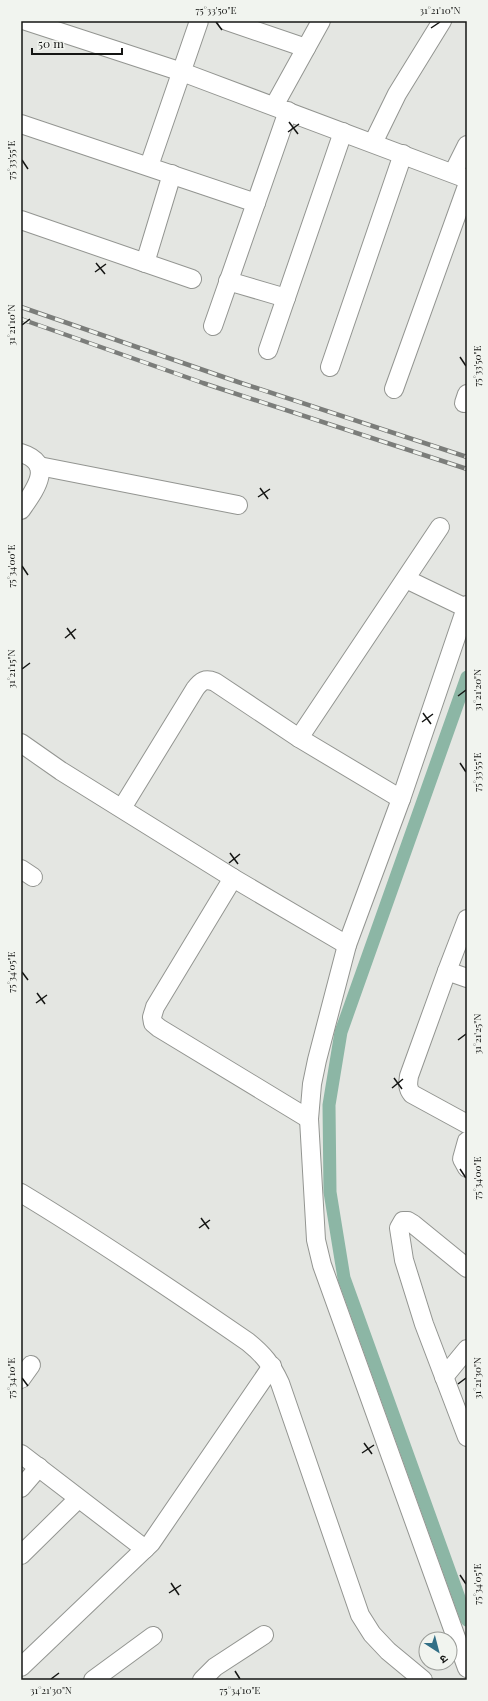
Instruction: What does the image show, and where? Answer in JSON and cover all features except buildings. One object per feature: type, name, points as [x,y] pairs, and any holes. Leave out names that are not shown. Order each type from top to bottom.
[{"type":"street","points":[[26,21],[182,72],[460,176],[467,145]]},
{"type":"street","points":[[149,166],[199,21]]},
{"type":"street","points":[[226,21],[306,48]]},
{"type":"street","points":[[214,326],[228,281],[256,203],[281,109],[306,48],[321,21]]},
{"type":"street","points":[[373,143],[397,94],[442,21]]},
{"type":"street","points":[[21,124],[256,203]]},
{"type":"street","points":[[268,350],[343,132]]},
{"type":"street","points":[[330,367],[403,154]]},
{"type":"street","points":[[145,263],[172,174]]},
{"type":"street","points":[[394,389],[467,186]]},
{"type":"street","points":[[21,220],[192,279]]},
{"type":"street","points":[[228,281],[286,298]]},
{"type":"street","points":[[21,453],[33,459],[39,466],[41,475],[37,486],[21,510]]},
{"type":"street","points":[[39,466],[238,505]]},
{"type":"street","points":[[299,738],[440,527]]},
{"type":"street","points":[[406,579],[466,606],[400,799],[347,945],[317,1060],[312,1084],[309,1119],[316,1240],[322,1265],[467,1668]]},
{"type":"street","points":[[122,808],[200,681],[208,679],[215,682],[299,738],[400,799]]},
{"type":"street","points":[[21,743],[61,771],[234,878],[347,945]]},
{"type":"street","points":[[234,878],[155,1007],[152,1017],[153,1023],[309,1119]]},
{"type":"street","points":[[467,919],[446,971],[410,1076],[408,1089],[412,1094],[467,1124]]},
{"type":"street","points":[[446,971],[467,978]]},
{"type":"street","points":[[467,1141],[462,1159],[467,1168]]},
{"type":"street","points":[[21,1194],[117,1253],[242,1338],[263,1355],[272,1366],[280,1383],[360,1614],[372,1634],[388,1651],[422,1680]]},
{"type":"street","points":[[467,1268],[413,1224],[408,1221],[403,1221],[400,1224],[400,1238],[404,1260],[424,1324],[467,1437]]},
{"type":"street","points":[[444,1377],[466,1352]]},
{"type":"street","points":[[21,1667],[145,1549],[158,1533],[272,1366]]},
{"type":"street","points":[[21,1454],[145,1549]]},
{"type":"street","points":[[21,1488],[39,1467]]},
{"type":"street","points":[[21,1555],[78,1499]]},
{"type":"street","points":[[202,1680],[220,1674],[264,1635]]},
{"type":"street","points":[[93,1680],[153,1636]]},
{"type":"waterway","points":[[467,677],[341,1032],[329,1105],[330,1192],[344,1278],[467,1620]]},
{"type":"railway","points":[[21,307],[238,382],[467,457]]},
{"type":"railway","points":[[21,319],[203,383],[467,469]]}]
